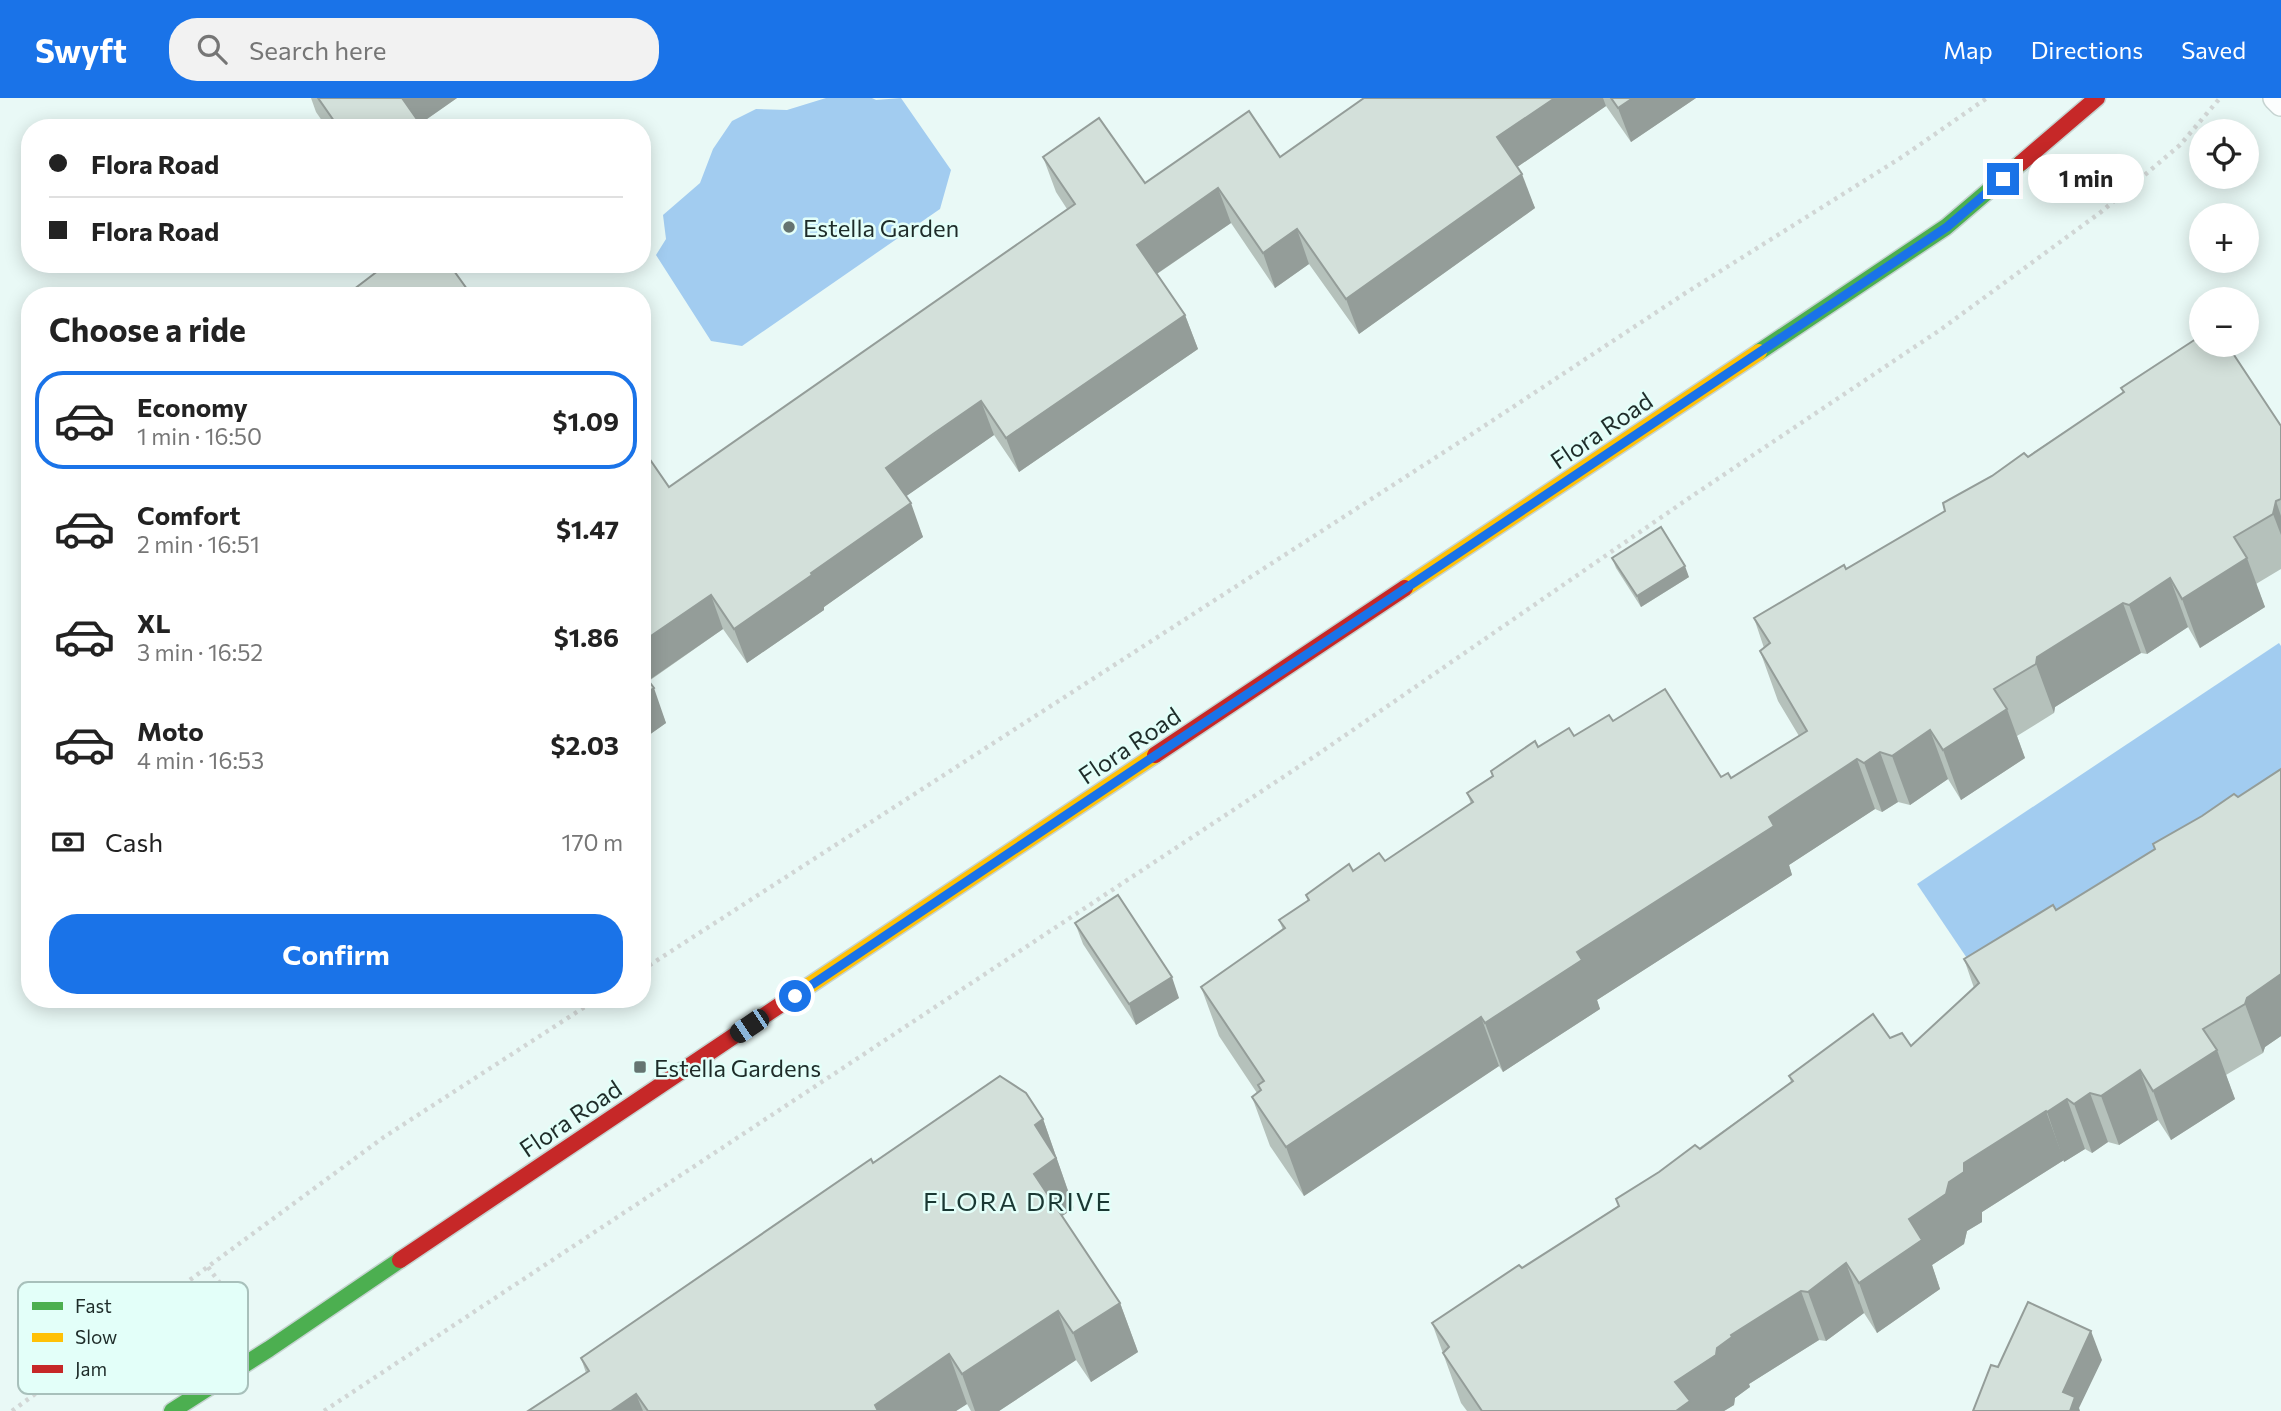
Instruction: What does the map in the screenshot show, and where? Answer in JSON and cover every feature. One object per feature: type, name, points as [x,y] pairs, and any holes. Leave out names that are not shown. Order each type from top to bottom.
[{"type":"street","name":"Flora Road","points":[[248,1362],[1947,227],[2097,98]]},
{"type":"street","name":"Flora Road","points":[[172,1411],[199,1394]]},
{"type":"lane","points":[[2274,98],[2281,104]]},
{"type":"path","points":[[651,964],[1684,294],[1902,158],[1987,98]]},
{"type":"path","points":[[324,1411],[1321,752],[1695,494],[1940,330],[2101,212],[2180,145],[2220,98]]},
{"type":"path","points":[[187,1282],[384,1137],[583,1008]]},
{"type":"path","points":[[12,1411],[35,1394]]},
{"type":"water","name":"Estella Garden","points":[[826,98],[901,98],[951,170],[940,209],[742,346],[711,341],[656,255],[666,239],[663,215],[700,183],[713,149],[732,121],[756,109],[787,110]]},
{"type":"water","points":[[2279,643],[2281,779],[1981,979],[1917,884]]},
{"type":"building","points":[[318,98],[402,98],[417,119],[333,119]]},
{"type":"building","points":[[1364,98],[1555,98],[1497,137],[1522,174],[1346,299],[1297,229],[1263,253],[1218,188],[1137,245],[1185,315],[1006,438],[981,401],[933,434],[886,468],[911,503],[734,629],[711,595],[651,636],[651,461],[669,487],[1075,204],[1043,157],[1099,118],[1145,183],[1249,111],[1280,157]]},
{"type":"building","points":[[1611,98],[1633,98],[1618,108]]},
{"type":"building","points":[[375,273],[455,273],[466,287],[357,287]]},
{"type":"building","points":[[2189,344],[2189,357],[2235,357],[2281,426],[2281,499],[2276,501],[2273,514],[2234,537],[2247,558],[2182,599],[2170,578],[2129,605],[2123,603],[2037,657],[2036,664],[1994,689],[2007,709],[1943,750],[1930,730],[1892,756],[1880,752],[1864,763],[1857,759],[1769,817],[1774,826],[1577,952],[1582,960],[1485,1023],[1481,1017],[1286,1147],[1252,1097],[1261,1090],[1258,1085],[1264,1081],[1201,987],[1285,928],[1279,920],[1309,900],[1306,895],[1349,864],[1353,871],[1379,853],[1385,861],[1473,802],[1467,793],[1493,776],[1491,771],[1535,741],[1538,747],[1569,728],[1574,736],[1609,715],[1613,721],[1665,689],[1721,777],[1728,773],[1731,778],[1807,731],[1760,651],[1770,643],[1754,618],[1844,565],[1846,569],[1945,511],[1943,503],[1992,476],[2024,453],[2028,457],[2124,392],[2121,388]]},
{"type":"building","points":[[1661,527],[1685,566],[1637,596],[1612,558]]},
{"type":"building","points":[[2281,769],[2281,974],[2247,998],[2245,1004],[2203,1029],[2217,1050],[2153,1091],[2140,1070],[2101,1096],[2090,1093],[2074,1104],[2067,1099],[1964,1163],[1964,1172],[1949,1182],[1946,1194],[1909,1219],[1922,1240],[1859,1283],[1846,1263],[1808,1292],[1801,1291],[1731,1335],[1732,1337],[1717,1348],[1716,1355],[1675,1382],[1690,1401],[1676,1411],[1482,1411],[1443,1353],[1449,1347],[1432,1323],[1519,1265],[1522,1268],[1619,1206],[1616,1199],[1695,1145],[1700,1149],[1793,1081],[1789,1076],[1873,1014],[1890,1038],[1902,1033],[1911,1046],[1979,983],[1964,959],[2053,905],[2056,910],[2155,849],[2153,844],[2234,794],[2238,797]]},
{"type":"building","points":[[1118,895],[1172,977],[1129,1004],[1075,923]]},
{"type":"building","points":[[1000,1076],[1026,1093],[1043,1119],[1035,1125],[1056,1158],[1034,1174],[1120,1303],[1073,1333],[1058,1311],[962,1374],[949,1354],[875,1405],[878,1411],[648,1411],[636,1394],[611,1411],[528,1411],[589,1371],[581,1358],[871,1159],[873,1163]]},
{"type":"building","points":[[2028,1302],[2091,1331],[2063,1392],[2075,1397],[2070,1411],[1973,1411],[1991,1365],[1998,1367]]},
{"type":"traffic: fast","points":[[1759,352],[1946,227],[2021,163]]},
{"type":"traffic: fast","points":[[248,1362],[400,1260]]},
{"type":"traffic: fast","points":[[172,1411],[199,1394]]},
{"type":"traffic: slow","points":[[1405,588],[1759,352]]},
{"type":"traffic: slow","points":[[792,997],[1155,755]]},
{"type":"traffic: jam","points":[[2021,163],[2097,98]]},
{"type":"traffic: jam","points":[[1155,755],[1405,588]]},
{"type":"traffic: jam","points":[[400,1260],[792,997]]},
{"type":"place","name":"Estella Garden","points":[[789,227]]},
{"type":"place","name":"Estella Gardens","points":[[640,1067]]},
{"type":"district","name":"FLORA DRIVE","points":[[1018,1200]]},
{"type":"route","points":[[795,996],[1947,227],[2003,179]]}]
